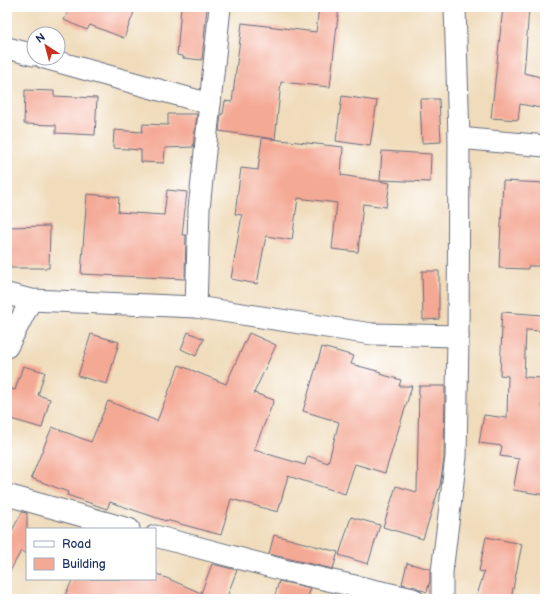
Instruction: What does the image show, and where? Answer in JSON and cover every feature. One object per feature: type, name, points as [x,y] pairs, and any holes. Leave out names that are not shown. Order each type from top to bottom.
[{"type":"street","points":[[196,307],[199,209],[220,7]]},
{"type":"street","points":[[442,599],[442,572],[456,457],[459,138],[455,7]]},
{"type":"street","points":[[7,48],[26,53]]},
{"type":"street","points":[[66,64],[210,104]]},
{"type":"street","points":[[459,138],[545,146]]},
{"type":"street","points":[[7,294],[31,300],[196,307],[372,334],[458,336]]},
{"type":"street","points":[[7,347],[31,300]]},
{"type":"street","points":[[7,495],[125,528]]},
{"type":"street","points":[[156,536],[290,571],[413,599]]},
{"type":"building","points":[[70,7],[136,7],[124,38],[90,25],[87,30],[64,20]]},
{"type":"building","points":[[181,7],[207,7],[202,60],[183,58],[183,56],[177,55]]},
{"type":"building","points":[[319,7],[339,7],[330,87],[281,82],[275,139],[219,131],[221,114],[223,114],[225,101],[232,102],[242,23],[316,32]]},
{"type":"building","points":[[503,7],[529,7],[524,73],[545,78],[545,109],[520,104],[518,120],[491,118]]},
{"type":"building","points":[[25,90],[54,91],[54,96],[97,98],[95,135],[56,133],[56,125],[24,124]]},
{"type":"building","points":[[342,96],[377,101],[370,146],[336,141]]},
{"type":"building","points":[[420,99],[439,99],[441,142],[422,143]]},
{"type":"building","points":[[168,114],[197,114],[193,147],[165,148],[164,163],[141,162],[141,150],[113,148],[114,130],[142,132],[143,124],[168,125]]},
{"type":"building","points":[[262,138],[343,147],[341,175],[390,183],[386,207],[363,204],[358,252],[332,249],[337,203],[298,198],[292,240],[266,236],[257,284],[231,279],[242,215],[235,214],[241,168],[258,170]]},
{"type":"building","points":[[382,151],[431,154],[430,182],[380,180]]},
{"type":"building","points":[[503,181],[545,183],[545,266],[528,266],[528,269],[499,268]]},
{"type":"building","points":[[167,190],[187,192],[182,235],[186,235],[185,279],[81,274],[87,194],[119,197],[118,212],[164,215]]},
{"type":"building","points":[[50,226],[49,268],[7,268],[7,227]]},
{"type":"building","points":[[422,271],[439,271],[439,319],[423,320]]},
{"type":"building","points":[[502,312],[543,315],[542,331],[526,330],[524,377],[543,378],[542,407],[545,407],[545,495],[513,490],[519,459],[500,456],[502,446],[479,443],[484,415],[507,418],[508,376],[500,375]]},
{"type":"building","points":[[188,332],[204,339],[196,356],[181,349]]},
{"type":"building","points":[[249,333],[276,345],[254,393],[274,400],[254,450],[305,465],[308,456],[328,463],[339,422],[303,411],[322,347],[354,356],[351,364],[381,372],[380,374],[401,380],[399,386],[412,386],[385,473],[355,464],[345,494],[288,476],[278,512],[231,499],[221,535],[166,521],[110,502],[107,509],[67,495],[68,492],[31,478],[52,427],[91,442],[108,401],[157,421],[179,365],[226,384]]},
{"type":"building","points":[[91,334],[119,342],[107,384],[78,376]]},
{"type":"building","points":[[23,366],[45,372],[38,395],[50,399],[42,428],[7,418],[7,387],[15,390]]},
{"type":"building","points":[[419,386],[445,386],[444,459],[440,485],[423,539],[383,527],[396,486],[417,492]]},
{"type":"building","points":[[22,512],[27,513],[26,554],[21,551],[7,577],[7,540]]},
{"type":"building","points":[[351,517],[380,525],[368,564],[339,555]]},
{"type":"building","points":[[274,535],[338,552],[333,569],[269,554]]},
{"type":"building","points":[[486,537],[522,544],[511,599],[476,599],[484,572],[479,571]]},
{"type":"building","points":[[407,563],[430,569],[430,581],[427,592],[416,587],[402,584]]},
{"type":"building","points":[[212,564],[237,570],[226,599],[63,599],[72,580],[156,580],[156,573],[201,593]]},
{"type":"building","points":[[279,581],[311,588],[307,599],[274,599]]}]
